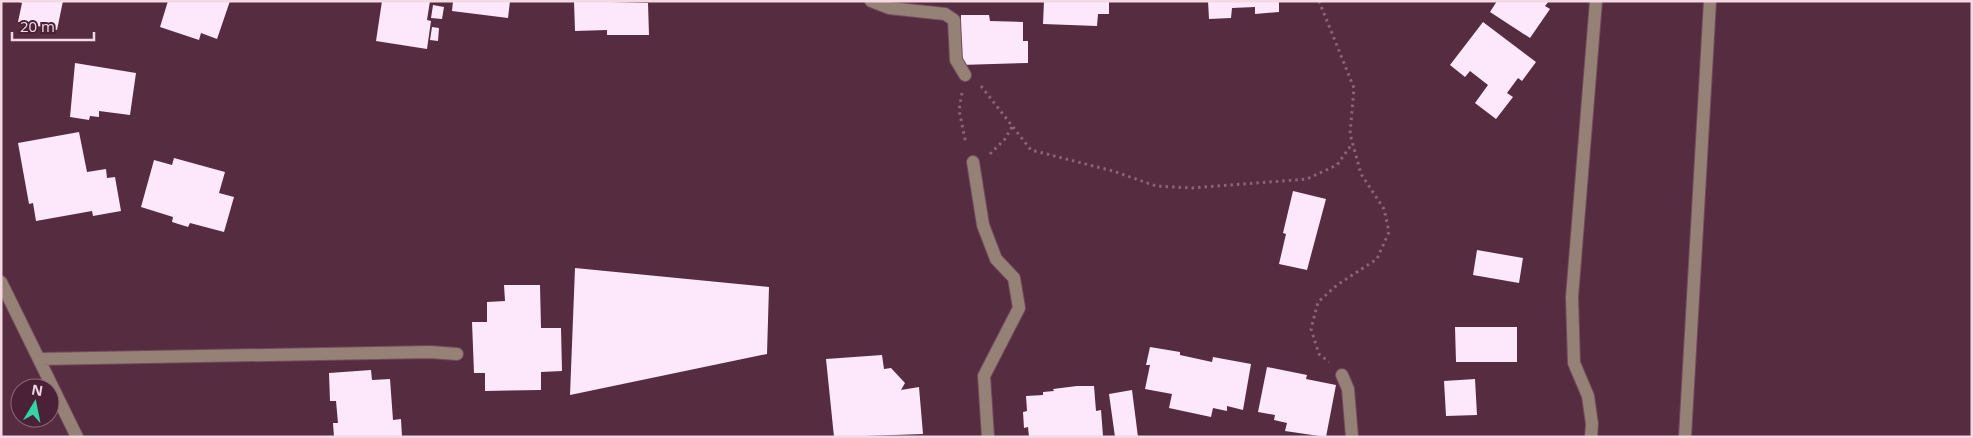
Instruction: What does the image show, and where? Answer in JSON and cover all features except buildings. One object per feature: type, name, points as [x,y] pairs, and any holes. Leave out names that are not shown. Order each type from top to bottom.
[{"type":"street","points":[[871,1],[889,8],[945,14],[954,20],[956,60],[965,75]]},
{"type":"street","points":[[1591,437],[1592,424],[1588,396],[1574,363],[1572,297],[1596,1]]},
{"type":"street","points":[[1685,437],[1710,1]]},
{"type":"street","points":[[973,162],[983,225],[996,259],[1014,278],[1019,308],[984,376],[988,437]]},
{"type":"street","points":[[1,282],[77,437]]},
{"type":"street","points":[[39,359],[430,352],[457,354]]},
{"type":"street","points":[[1342,375],[1348,389],[1352,437]]},
{"type":"path","points":[[1319,1],[1354,88],[1350,134],[1361,174],[1384,209],[1389,232],[1377,259],[1337,285],[1318,302],[1311,328],[1319,354],[1342,375]]},
{"type":"path","points":[[1013,126],[994,152],[973,162],[963,138],[959,110],[965,75],[983,87],[1013,126],[1022,141],[1030,150],[1113,170],[1156,186],[1192,188],[1307,179],[1337,165],[1352,144]]}]
